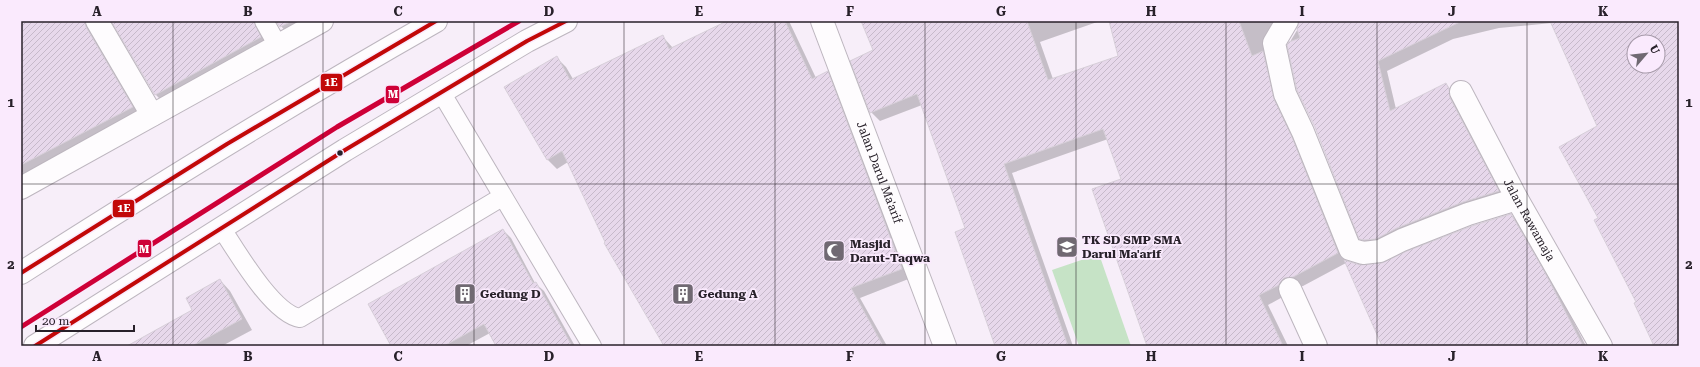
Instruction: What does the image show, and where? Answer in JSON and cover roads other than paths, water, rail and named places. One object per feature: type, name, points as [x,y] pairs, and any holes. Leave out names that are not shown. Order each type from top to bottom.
[{"type":"street","points":[[97,21],[152,115]]},
{"type":"street","points":[[21,188],[322,21]]},
{"type":"street","points":[[22,271],[326,84],[436,21]]},
{"type":"street","points":[[35,346],[345,150],[527,41],[566,21]]},
{"type":"street","name":"Jalan Darul Ma'arif","points":[[822,21],[945,346]]},
{"type":"street","points":[[1287,21],[1274,43],[1285,94],[1303,132],[1350,248],[1363,253],[1380,251],[1402,240],[1468,214],[1517,199]]},
{"type":"street","name":"Jalan Rawamaja","points":[[1461,92],[1517,199],[1601,346]]},
{"type":"street","points":[[1290,289],[1316,346]]},
{"type":"lane","points":[[264,21],[278,46]]},
{"type":"lane","points":[[440,92],[592,346]]},
{"type":"lane","points":[[222,228],[249,271],[283,310],[293,317],[300,318],[502,197]]},
{"type":"place","name":"TK SD SMP SMA Darul Ma'arif","points":[[1067,247]]},
{"type":"place","name":"Masjid Darut-Taqwa","points":[[834,251]]},
{"type":"place","name":"Gedung D","points":[[465,294]]},
{"type":"place","name":"Gedung A","points":[[683,294]]}]
